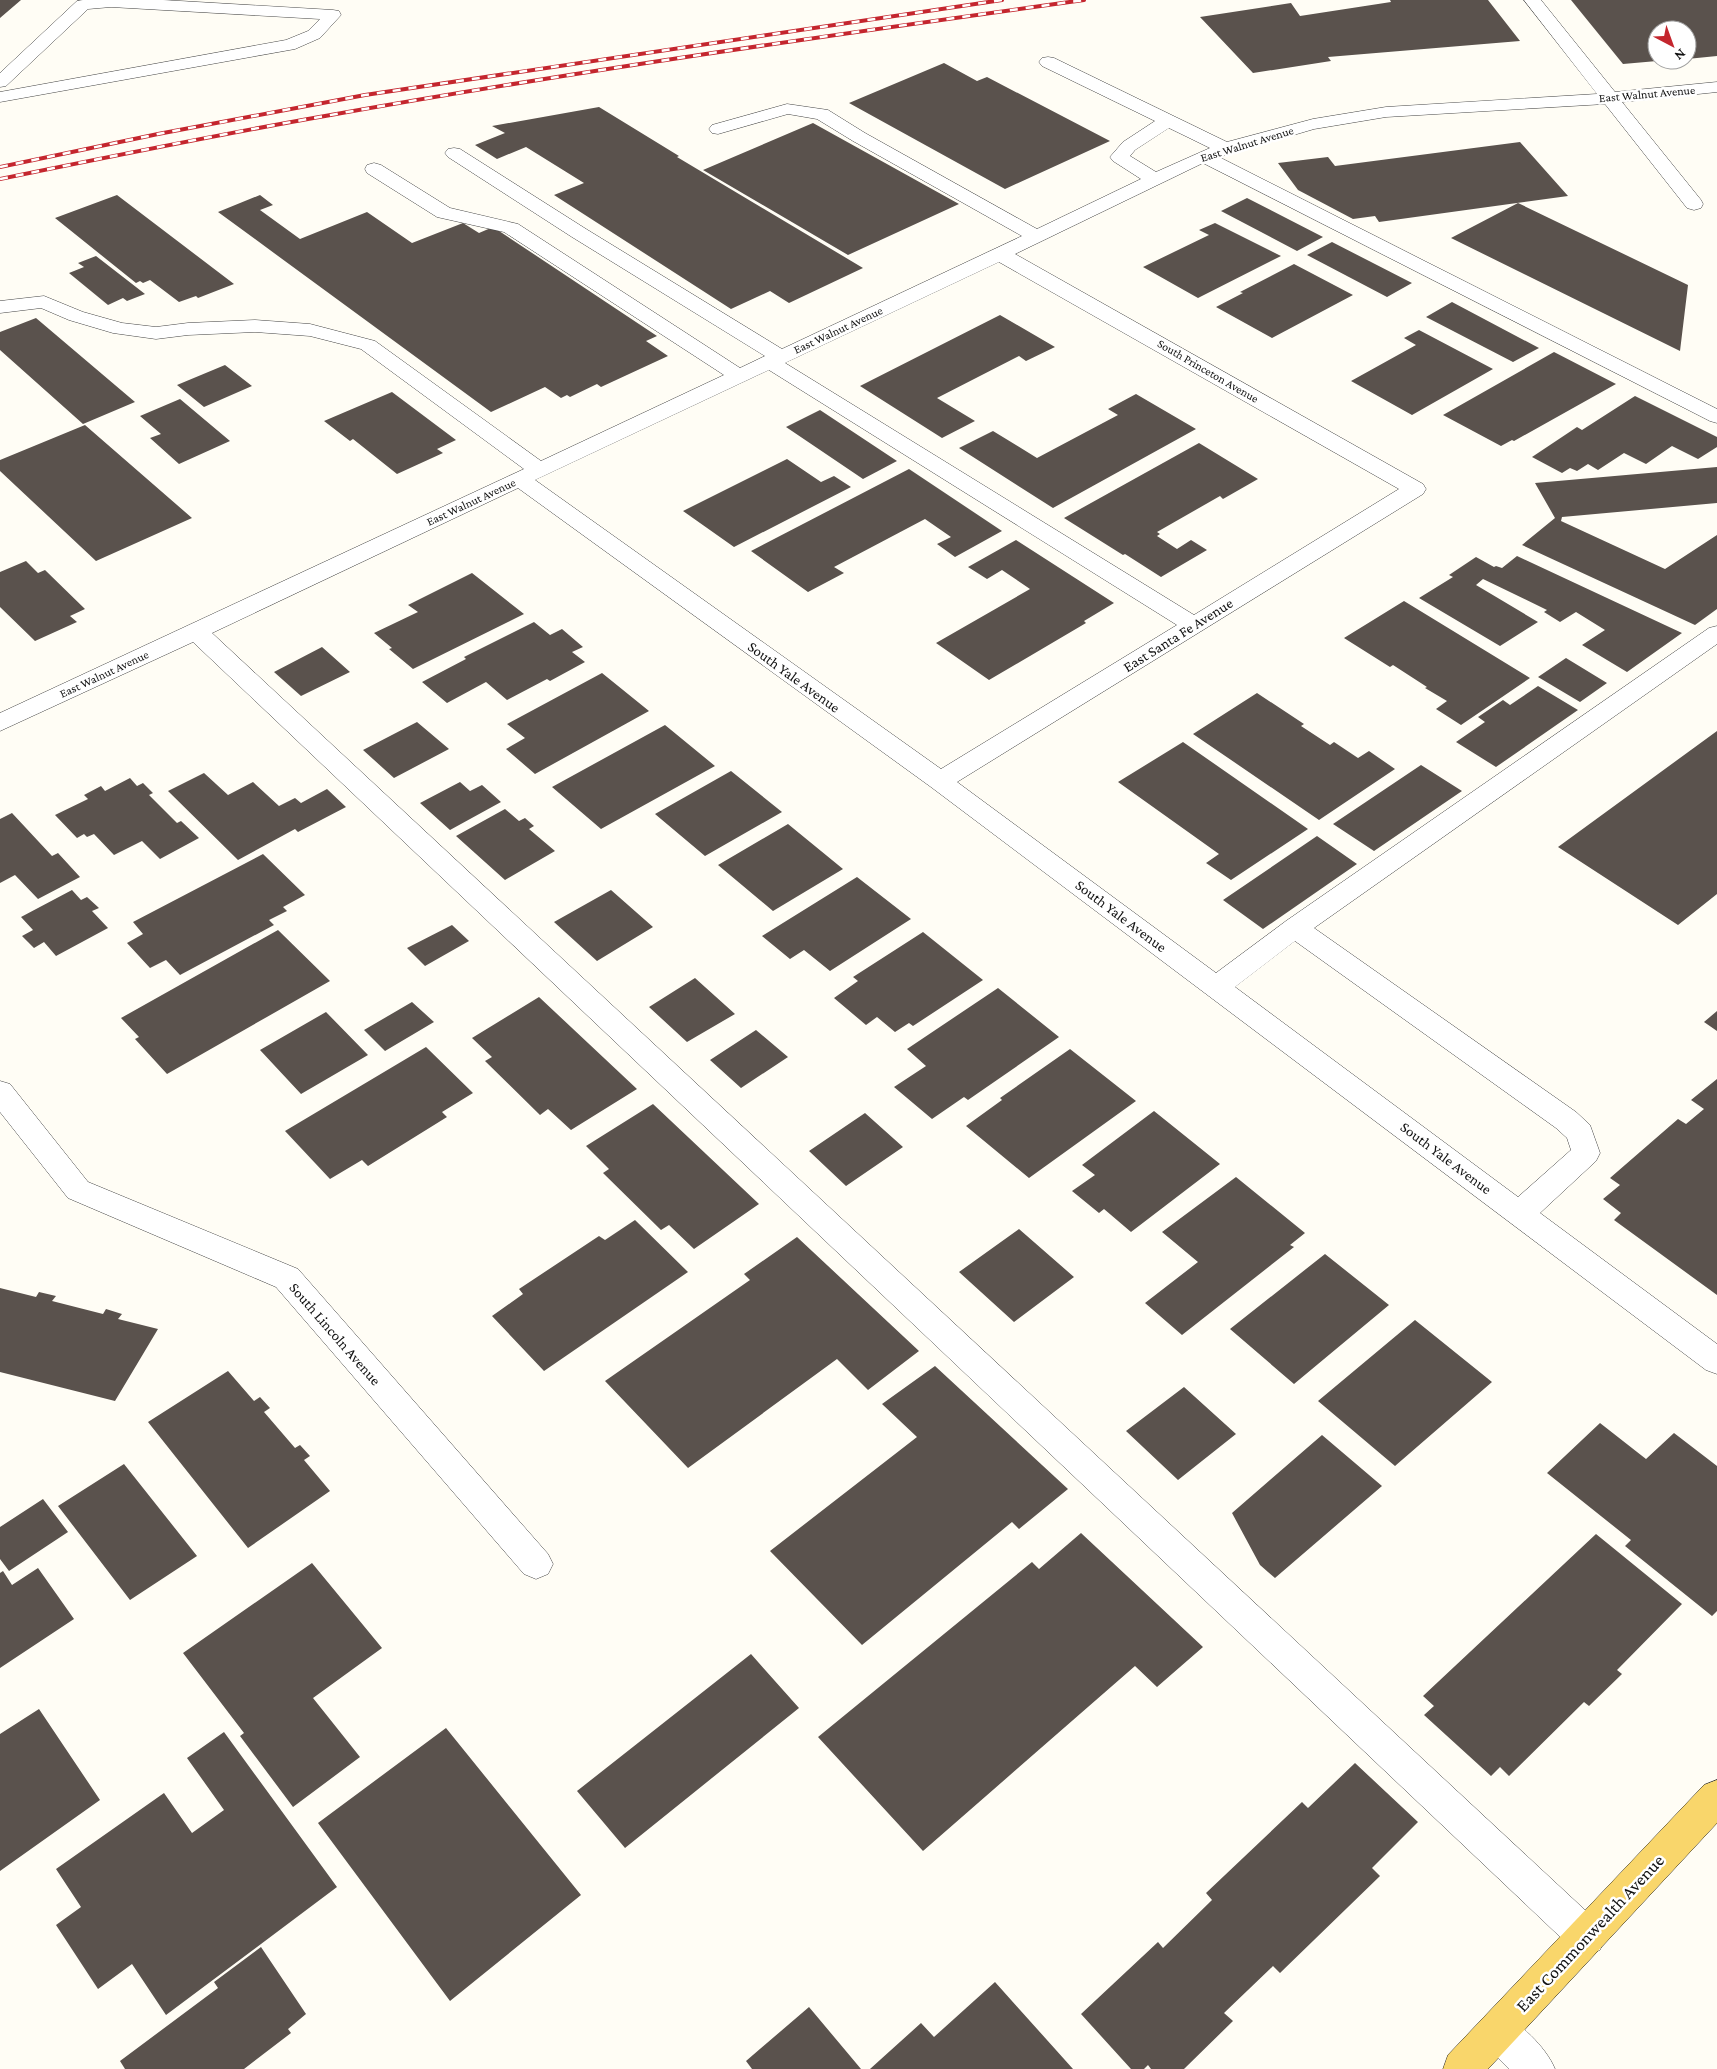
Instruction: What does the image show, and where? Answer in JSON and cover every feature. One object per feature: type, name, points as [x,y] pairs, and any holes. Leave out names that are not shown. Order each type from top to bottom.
[{"type":"main road","name":"East Commonwealth Avenue","points":[[1462,2069],[1717,1798]]},
{"type":"street","points":[[1532,0],[1694,204]]},
{"type":"street","points":[[0,82],[83,5],[90,3],[112,2],[333,15],[319,32],[289,45],[0,97]]},
{"type":"street","points":[[1048,62],[1225,148]]},
{"type":"street","name":"East Walnut Avenue","points":[[0,723],[1000,254],[1203,156],[1225,148],[1313,124],[1386,112],[1611,98],[1717,87]]},
{"type":"street","points":[[718,128],[787,109],[822,114],[859,137],[1036,236]]},
{"type":"street","points":[[1154,179],[1119,157],[1130,146],[1169,120]]},
{"type":"street","points":[[454,153],[1194,625]]},
{"type":"street","points":[[1203,156],[1717,417]]},
{"type":"street","points":[[374,169],[444,212],[511,228],[739,376]]},
{"type":"street","name":"South Princeton Avenue","points":[[1000,254],[1415,489]]},
{"type":"street","name":"South Yale Avenue","points":[[0,307],[44,302],[76,316],[120,329],[156,333],[188,329],[255,326],[310,330],[368,345],[530,475],[1717,1361]]},
{"type":"street","name":"East Santa Fe Avenue","points":[[940,781],[1415,489]]},
{"type":"street","points":[[196,631],[1587,1937]]},
{"type":"street","points":[[1216,986],[1295,928],[1717,633]]},
{"type":"street","points":[[1295,928],[1566,1120],[1580,1133],[1586,1153],[1520,1213]]},
{"type":"street","name":"South Lincoln Avenue","points":[[0,1092],[78,1190],[287,1278],[536,1564]]},
{"type":"street","points":[[1497,2032],[1536,2069]]},
{"type":"building","points":[[0,0],[21,0],[0,18]]},
{"type":"building","points":[[1390,0],[1488,0],[1520,41],[1328,57],[1331,61],[1253,73],[1200,17],[1291,3],[1300,16],[1391,2]]},
{"type":"building","points":[[1571,0],[1717,0],[1717,56],[1697,58],[1697,20],[1647,20],[1647,62],[1623,64]]},
{"type":"building","points":[[944,63],[977,81],[987,77],[1110,141],[1005,189],[849,103]]},
{"type":"building","points":[[599,107],[679,156],[677,157],[863,268],[789,303],[770,291],[731,309],[554,195],[584,183],[526,147],[497,159],[475,145],[505,133],[492,126]]},
{"type":"building","points":[[813,123],[959,204],[848,255],[703,170]]},
{"type":"building","points":[[1520,142],[1568,196],[1379,222],[1375,216],[1353,219],[1298,190],[1278,163],[1328,157],[1335,166]]},
{"type":"building","points":[[117,195],[234,284],[198,298],[196,296],[179,302],[150,280],[136,283],[55,218]]},
{"type":"building","points":[[260,195],[273,205],[260,210],[300,239],[367,212],[412,243],[463,223],[479,233],[493,227],[657,336],[646,341],[668,356],[601,387],[597,384],[570,397],[567,395],[561,398],[545,387],[491,412],[218,212]]},
{"type":"building","points":[[1247,198],[1323,237],[1297,251],[1221,211]]},
{"type":"building","points":[[1518,203],[1688,285],[1680,351],[1451,238]]},
{"type":"building","points":[[1215,223],[1281,256],[1198,298],[1143,267],[1209,235],[1199,230]]},
{"type":"building","points":[[1332,242],[1412,283],[1387,297],[1307,255]]},
{"type":"building","points":[[96,256],[145,294],[127,301],[123,298],[108,305],[69,273],[84,267],[78,263]]},
{"type":"building","points":[[1294,264],[1353,295],[1272,338],[1216,307],[1243,293],[1240,292]]},
{"type":"building","points":[[1452,302],[1539,348],[1513,362],[1426,317]]},
{"type":"building","points":[[1000,315],[1055,347],[1026,361],[1019,356],[937,398],[975,421],[942,438],[860,386]]},
{"type":"building","points":[[36,318],[135,402],[83,424],[0,350],[0,332]]},
{"type":"building","points":[[1419,330],[1493,369],[1412,415],[1351,381],[1416,345],[1404,338]]},
{"type":"building","points":[[1554,352],[1616,384],[1514,441],[1512,440],[1501,446],[1443,415]]},
{"type":"building","points":[[225,365],[252,386],[204,407],[177,385]]},
{"type":"building","points":[[392,392],[456,440],[437,449],[443,453],[397,474],[353,439],[350,441],[324,421]]},
{"type":"building","points":[[1136,394],[1196,429],[1053,508],[959,448],[993,431],[1037,458],[1118,415],[1108,409]]},
{"type":"building","points":[[1635,396],[1717,437],[1717,447],[1698,459],[1672,446],[1646,464],[1624,453],[1598,470],[1588,464],[1577,471],[1570,468],[1562,473],[1532,457],[1577,427],[1582,430]]},
{"type":"building","points":[[180,399],[230,441],[179,464],[150,438],[161,434],[140,416]]},
{"type":"building","points":[[820,410],[897,461],[863,479],[786,427]]},
{"type":"building","points":[[85,425],[192,518],[96,561],[0,471],[0,460]]},
{"type":"building","points":[[1199,443],[1258,479],[1223,499],[1220,496],[1157,532],[1160,534],[1157,536],[1177,549],[1191,540],[1207,550],[1161,577],[1064,518]]},
{"type":"building","points":[[787,459],[821,482],[834,476],[851,487],[734,547],[683,511]]},
{"type":"building","points":[[1717,467],[1717,503],[1562,517],[1561,521],[1665,569],[1717,535],[1717,609],[1695,625],[1522,545],[1555,518],[1535,483]]},
{"type":"building","points":[[909,469],[1002,531],[955,557],[937,544],[951,537],[925,519],[834,567],[844,573],[808,592],[751,551]]},
{"type":"building","points":[[1016,540],[1114,603],[1084,621],[1086,623],[989,680],[936,643],[1030,589],[1002,570],[987,579],[968,567]]},
{"type":"building","points":[[1517,556],[1682,633],[1627,672],[1582,645],[1605,630],[1576,612],[1560,622],[1544,612],[1547,610],[1483,579],[1476,585],[1538,622],[1500,646],[1419,598],[1453,577],[1449,575],[1476,557],[1494,567],[1502,568]]},
{"type":"building","points":[[26,561],[38,573],[45,570],[85,609],[70,616],[77,622],[35,641],[0,607],[0,572]]},
{"type":"building","points":[[472,573],[524,614],[413,669],[389,649],[392,648],[374,633],[418,612],[408,605]]},
{"type":"building","points":[[1404,601],[1530,678],[1461,725],[1436,709],[1447,701],[1393,665],[1390,667],[1344,638]]},
{"type":"building","points":[[534,622],[550,635],[562,629],[583,647],[572,652],[585,662],[550,681],[547,679],[507,700],[486,682],[447,703],[422,682],[466,659],[464,657]]},
{"type":"building","points":[[322,647],[350,672],[301,696],[274,672]]},
{"type":"building","points":[[1566,658],[1607,683],[1580,702],[1538,677]]},
{"type":"building","points":[[602,673],[649,711],[535,774],[506,749],[525,738],[507,724]]},
{"type":"building","points":[[1538,686],[1578,710],[1496,767],[1456,742],[1485,722],[1478,717],[1503,700],[1510,705]]},
{"type":"building","points":[[1257,693],[1304,724],[1301,726],[1330,745],[1334,742],[1358,758],[1369,751],[1395,769],[1319,820],[1193,734]]},
{"type":"building","points":[[417,722],[449,749],[394,778],[363,750]]},
{"type":"building","points":[[665,725],[715,766],[601,829],[552,787]]},
{"type":"building","points":[[1717,731],[1717,894],[1678,925],[1558,847]]},
{"type":"building","points":[[1183,742],[1308,829],[1231,880],[1206,863],[1219,854],[1118,782]]},
{"type":"building","points":[[1421,765],[1462,791],[1374,851],[1333,824]]},
{"type":"building","points":[[731,771],[782,812],[705,856],[655,814]]},
{"type":"building","points":[[204,773],[228,795],[253,782],[279,806],[295,798],[301,803],[327,789],[346,807],[298,832],[295,829],[238,860],[168,791]]},
{"type":"building","points":[[130,778],[137,786],[143,783],[153,793],[149,795],[177,823],[181,821],[199,838],[160,859],[142,841],[114,855],[94,834],[87,837],[84,834],[77,838],[55,815],[88,799],[84,795],[101,786],[105,791]]},
{"type":"building","points":[[460,782],[470,791],[482,785],[501,802],[450,830],[420,803]]},
{"type":"building","points":[[505,809],[519,821],[525,818],[534,826],[529,829],[555,851],[505,880],[456,836]]},
{"type":"building","points":[[12,813],[52,856],[58,853],[80,877],[38,899],[15,875],[0,883],[0,819]]},
{"type":"building","points":[[788,824],[843,869],[773,911],[718,865]]},
{"type":"building","points":[[1317,836],[1357,864],[1263,929],[1223,900]]},
{"type":"building","points":[[263,854],[305,895],[283,907],[287,911],[269,920],[274,925],[180,975],[166,960],[150,968],[127,943],[143,934],[133,922]]},
{"type":"building","points":[[857,877],[911,919],[830,971],[804,950],[790,959],[762,936]]},
{"type":"building","points":[[72,890],[81,900],[87,897],[99,908],[92,911],[108,928],[56,956],[44,942],[34,948],[22,936],[33,930],[21,917]]},
{"type":"building","points":[[611,890],[653,927],[597,961],[554,922]]},
{"type":"building","points":[[452,925],[469,941],[425,966],[407,948]]},
{"type":"building","points":[[278,930],[330,981],[167,1074],[135,1039],[139,1037],[121,1018]]},
{"type":"building","points":[[923,932],[983,980],[913,1026],[909,1023],[895,1032],[877,1017],[866,1025],[834,998],[858,981],[853,977]]},
{"type":"building","points":[[695,978],[735,1014],[687,1042],[649,1007]]},
{"type":"building","points":[[998,988],[1059,1037],[968,1100],[964,1097],[932,1119],[894,1087],[926,1066],[907,1049]]},
{"type":"building","points":[[539,997],[637,1089],[571,1130],[548,1109],[540,1115],[485,1061],[492,1057],[472,1038]]},
{"type":"building","points":[[412,1002],[434,1022],[385,1051],[364,1030]]},
{"type":"building","points":[[1717,1011],[1717,1031],[1704,1022]]},
{"type":"building","points":[[326,1012],[368,1055],[301,1094],[260,1050]]},
{"type":"building","points":[[756,1030],[788,1057],[741,1088],[710,1060]]},
{"type":"building","points":[[426,1047],[473,1093],[442,1112],[447,1117],[368,1166],[362,1160],[330,1179],[285,1131]]},
{"type":"building","points":[[1070,1049],[1136,1101],[1029,1178],[966,1126],[1002,1100],[1000,1098]]},
{"type":"building","points":[[1717,1079],[1717,1295],[1614,1220],[1621,1213],[1603,1199],[1620,1185],[1610,1178],[1678,1119],[1686,1124],[1704,1109],[1691,1100]]},
{"type":"building","points":[[653,1104],[759,1204],[694,1249],[669,1225],[661,1230],[603,1173],[609,1169],[586,1146]]},
{"type":"building","points":[[1154,1111],[1220,1164],[1131,1232],[1104,1209],[1099,1213],[1072,1191],[1095,1175],[1082,1165]]},
{"type":"building","points":[[865,1113],[903,1147],[846,1186],[809,1151]]},
{"type":"building","points":[[1236,1177],[1305,1233],[1290,1245],[1294,1247],[1182,1335],[1145,1303],[1198,1262],[1162,1232]]},
{"type":"building","points":[[635,1220],[688,1272],[544,1371],[492,1316],[523,1294],[519,1289],[599,1236],[605,1240]]},
{"type":"building","points":[[1019,1229],[1074,1277],[1014,1322],[959,1272]]},
{"type":"building","points":[[797,1237],[919,1351],[868,1390],[837,1359],[688,1468],[605,1381],[750,1280],[744,1274]]},
{"type":"building","points":[[1325,1254],[1389,1305],[1294,1384],[1230,1329]]},
{"type":"building","points":[[0,1288],[36,1297],[39,1292],[56,1296],[52,1301],[103,1314],[106,1309],[122,1314],[118,1319],[158,1329],[115,1401],[0,1372]]},
{"type":"building","points":[[1415,1320],[1492,1382],[1395,1466],[1318,1401]]},
{"type":"building","points":[[935,1366],[1068,1489],[1019,1529],[1012,1522],[862,1645],[770,1551],[917,1437],[882,1404]]},
{"type":"building","points":[[228,1371],[254,1401],[260,1397],[270,1408],[264,1412],[295,1448],[300,1445],[310,1456],[304,1460],[330,1491],[248,1548],[148,1422]]},
{"type":"building","points":[[1184,1387],[1236,1434],[1178,1480],[1126,1431]]},
{"type":"building","points":[[1600,1423],[1646,1459],[1674,1433],[1717,1466],[1717,1611],[1712,1616],[1625,1546],[1631,1540],[1547,1473]]},
{"type":"building","points":[[1322,1435],[1382,1486],[1275,1578],[1260,1565],[1232,1513]]},
{"type":"building","points":[[124,1464],[197,1556],[130,1600],[58,1506]]},
{"type":"building","points":[[43,1499],[68,1532],[9,1571],[0,1559],[0,1527]]},
{"type":"building","points":[[1081,1533],[1203,1647],[1157,1687],[1135,1666],[923,1851],[818,1737],[1032,1562],[1039,1569]]},
{"type":"building","points":[[1596,1534],[1682,1604],[1617,1670],[1622,1674],[1589,1706],[1584,1702],[1509,1776],[1500,1767],[1491,1776],[1424,1715],[1434,1706],[1423,1696]]},
{"type":"building","points":[[312,1563],[382,1648],[313,1698],[360,1757],[293,1807],[240,1736],[244,1733],[183,1653]]},
{"type":"building","points":[[38,1568],[74,1619],[0,1668],[0,1573],[3,1571],[12,1585]]},
{"type":"building","points":[[751,1654],[799,1708],[625,1848],[577,1791]]},
{"type":"building","points":[[39,1709],[100,1800],[0,1871],[0,1734]]},
{"type":"building","points":[[446,1728],[581,1895],[450,2001],[318,1823]]},
{"type":"building","points":[[224,1732],[337,1887],[166,2015],[132,1964],[98,1989],[56,1925],[81,1907],[56,1869],[164,1793],[192,1833],[224,1810],[187,1758]]},
{"type":"building","points":[[1355,1763],[1418,1822],[1372,1868],[1380,1876],[1280,1973],[1273,1966],[1224,2013],[1233,2021],[1184,2069],[1151,2069],[1148,2065],[1144,2069],[1131,2069],[1081,2014],[1158,1942],[1163,1948],[1212,1900],[1206,1893],[1302,1802],[1308,1808]]},
{"type":"building","points":[[261,1947],[306,2014],[288,2029],[291,2033],[244,2069],[125,2069],[120,2061],[218,1988],[214,1982]]},
{"type":"building","points":[[995,1982],[1073,2069],[870,2069],[921,2023],[934,2037]]},
{"type":"building","points":[[809,2007],[861,2069],[752,2069],[746,2061]]},
{"type":"railway","points":[[0,167],[158,134],[365,95],[1002,0]]},
{"type":"railway","points":[[0,179],[243,131],[514,84],[799,40],[1084,0]]}]
